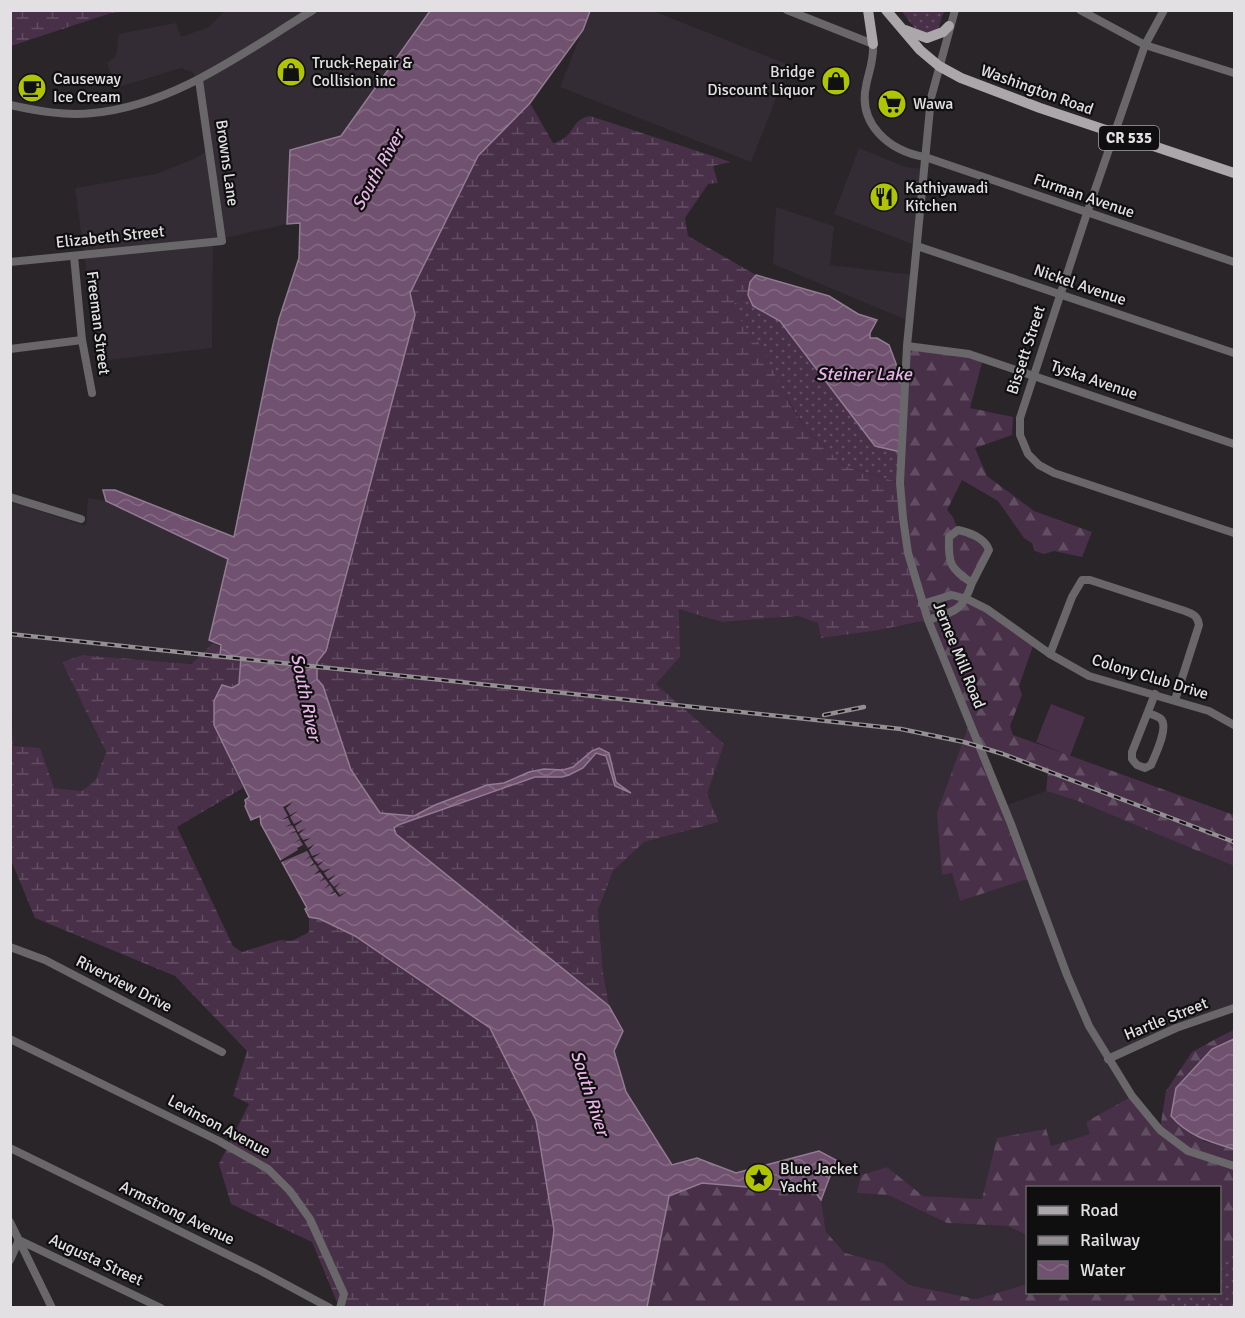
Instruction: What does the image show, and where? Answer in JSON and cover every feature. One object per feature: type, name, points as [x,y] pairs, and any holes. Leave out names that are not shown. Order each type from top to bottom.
[{"type":"main road","points":[[868,10],[873,44]]},
{"type":"main road","name":"Washington Road","points":[[886,10],[898,27],[920,50],[939,66],[961,78],[1011,98],[1234,173]]},
{"type":"main road","points":[[898,27],[927,38],[936,36],[949,26]]},
{"type":"street","points":[[10,105],[46,112],[93,113],[145,103],[199,80],[313,10]]},
{"type":"street","points":[[787,10],[873,44]]},
{"type":"street","name":"Jernee Mill Road","points":[[955,10],[931,98],[907,346],[900,483],[908,553],[928,620],[981,747],[1067,975],[1089,1026],[1132,1096],[1160,1130],[1188,1152],[1234,1166]]},
{"type":"street","points":[[1080,10],[1145,45],[1234,73]]},
{"type":"street","name":"Bissett Street","points":[[1164,10],[1145,45],[1114,133],[1033,375],[1020,418],[1020,435],[1028,454],[1039,465],[1054,473],[1234,533]]},
{"type":"street","name":"Furman Avenue","points":[[873,44],[874,61],[865,95],[867,114],[872,125],[892,145],[912,155],[925,157],[1234,262]]},
{"type":"street","name":"Browns Lane","points":[[199,80],[222,241],[212,242]]},
{"type":"street","name":"Elizabeth Street","points":[[10,262],[212,242]]},
{"type":"street","name":"Nickel Avenue","points":[[917,246],[1234,353]]},
{"type":"street","name":"Freeman Street","points":[[74,256],[82,340],[92,393]]},
{"type":"street","points":[[10,349],[82,340]]},
{"type":"street","name":"Tyska Avenue","points":[[907,346],[969,354],[1234,444]]},
{"type":"street","points":[[10,496],[81,519]]},
{"type":"street","points":[[928,620],[958,610],[967,599],[972,583],[989,550],[985,542],[958,530],[949,537],[948,558],[957,573],[972,583]]},
{"type":"street","points":[[1050,654],[1072,597],[1082,580],[1090,580],[1185,611],[1194,615],[1199,625],[1175,700]]},
{"type":"street","name":"Colony Club Drive","points":[[922,604],[952,595],[967,599],[987,609],[1050,654],[1089,676],[1209,711],[1234,725]]},
{"type":"street","points":[[1148,713],[1160,717],[1164,722],[1164,729],[1151,765],[1145,768],[1137,765],[1132,759],[1132,752],[1155,694]]},
{"type":"street","name":"Riverview Drive","points":[[10,947],[45,960],[222,1052]]},
{"type":"street","name":"Hartle Street","points":[[1108,1059],[1176,1028],[1234,1008]]},
{"type":"street","name":"Levinson Avenue","points":[[10,1039],[219,1141],[268,1169],[290,1191],[310,1219],[344,1294],[340,1308]]},
{"type":"street","name":"Armstrong Avenue","points":[[10,1148],[251,1266],[330,1308]]},
{"type":"street","points":[[10,1222],[52,1308]]},
{"type":"street","points":[[10,1260],[19,1240]]},
{"type":"street","name":"Augusta Street","points":[[19,1240],[161,1308]]},
{"type":"shaded area","points":[[224,11],[430,11],[341,136],[291,150],[287,224],[213,241],[212,348],[99,361],[75,188],[156,174],[196,158],[210,149],[199,80],[192,72],[181,68],[116,88],[107,63],[116,56],[119,34],[176,23],[181,37],[209,27]]},
{"type":"shaded area","points":[[590,11],[653,11],[789,65],[751,162],[560,87]]},
{"type":"shaded area","points":[[859,148],[905,167],[923,169],[917,246],[834,214]]},
{"type":"shaded area","points":[[776,207],[834,226],[830,265],[914,275],[909,321],[773,264]]},
{"type":"shaded area","points":[[88,498],[106,501],[228,559],[209,640],[213,643],[193,664],[84,655],[62,662],[106,752],[96,779],[82,791],[54,788],[13,746],[11,502],[86,526]]},
{"type":"shaded area","points":[[679,608],[722,622],[798,616],[818,623],[821,638],[874,631],[928,620],[970,722],[942,874],[952,873],[960,901],[1031,878],[1004,806],[1046,791],[1078,801],[1234,866],[1234,1008],[1109,1059],[1132,1096],[1086,1122],[1091,1134],[1051,1146],[982,1199],[923,1196],[887,1167],[861,1175],[858,1193],[888,1195],[947,1223],[1007,1226],[1026,1235],[1026,1284],[976,1299],[909,1285],[883,1263],[845,1253],[826,1232],[821,1200],[836,1160],[819,1151],[736,1173],[697,1158],[672,1166],[626,1092],[614,1051],[623,1031],[609,1006],[603,972],[598,910],[613,871],[643,842],[719,822],[707,794],[723,744],[656,684],[680,657]]},
{"type":"green space","points":[[10,11],[133,11],[111,13],[11,46]]},
{"type":"green space","points":[[902,11],[945,11],[938,28],[928,35],[918,30]]},
{"type":"green space","points":[[530,103],[553,143],[567,136],[580,120],[590,116],[731,162],[713,166],[718,183],[708,184],[685,218],[688,236],[756,275],[750,282],[748,295],[730,306],[760,345],[789,403],[807,431],[845,466],[900,483],[903,518],[928,620],[874,631],[821,638],[818,623],[798,616],[722,622],[679,609],[680,657],[656,684],[724,744],[707,794],[719,822],[644,842],[613,871],[598,910],[603,972],[609,1006],[396,834],[394,828],[536,777],[562,777],[583,768],[596,753],[605,756],[615,786],[628,792],[616,782],[609,753],[592,751],[573,767],[563,770],[544,769],[529,772],[504,783],[487,785],[435,805],[414,816],[379,813],[351,770],[323,686],[317,680],[317,662],[326,651],[415,315],[410,293],[478,156]]},
{"type":"green space","points":[[748,295],[753,306],[780,321],[875,446],[901,452],[900,483],[845,466],[807,431],[730,306]]},
{"type":"green space","points":[[907,346],[983,359],[970,408],[1013,417],[1012,435],[975,448],[987,476],[1034,511],[1092,532],[1082,557],[1054,551],[1044,554],[1035,551],[1032,543],[1024,538],[998,501],[962,480],[947,510],[953,517],[958,530],[988,546],[967,599],[1034,643],[1019,686],[1022,695],[1010,726],[1013,735],[1234,815],[1234,866],[1078,801],[1046,791],[1048,771],[981,747],[1031,878],[960,901],[952,873],[942,875],[937,813],[970,722],[922,604],[903,518]]},
{"type":"green space","points":[[213,643],[241,657],[239,684],[232,688],[214,725],[243,788],[177,827],[233,946],[242,952],[280,940],[292,941],[309,932],[309,917],[320,919],[355,936],[490,1028],[536,1120],[554,1230],[544,1307],[339,1307],[312,1242],[231,1204],[219,1164],[249,1104],[233,1096],[247,1051],[175,976],[35,918],[11,860],[10,680],[13,746],[40,748],[54,788],[82,791],[96,779],[106,752],[62,662],[83,655],[192,664]]},
{"type":"green space","points":[[1051,704],[1085,717],[1070,756],[1036,742]]},
{"type":"green space","points":[[1234,1030],[1234,1039],[1212,1049],[1203,1141],[1234,1149],[1234,1255],[1221,1258],[1221,1186],[1026,1186],[1026,1235],[1007,1226],[947,1223],[888,1195],[857,1193],[861,1175],[887,1167],[923,1196],[982,1199],[997,1138],[1046,1129],[1051,1146],[1090,1134],[1086,1122],[1132,1096],[1160,1129],[1166,1091],[1192,1052]]},
{"type":"green space","points":[[702,1183],[816,1193],[821,1200],[826,1232],[845,1253],[883,1263],[909,1285],[976,1299],[1026,1284],[1026,1294],[1181,1294],[1170,1305],[1170,1308],[647,1308],[669,1196]]},
{"type":"green space","points":[[1234,1255],[1234,1307],[1170,1308],[1170,1305],[1181,1294],[1221,1294],[1221,1258]]},
{"type":"water","name":"South River","points":[[430,11],[590,11],[583,30],[530,103],[478,156],[410,293],[415,315],[326,651],[317,662],[317,679],[323,686],[351,770],[380,813],[414,816],[435,805],[487,785],[504,783],[529,772],[544,769],[563,770],[573,767],[599,748],[609,753],[616,782],[631,793],[615,786],[606,756],[596,753],[583,768],[569,775],[535,777],[398,825],[394,828],[396,834],[609,1006],[623,1031],[614,1051],[626,1092],[672,1165],[697,1158],[736,1173],[819,1151],[836,1160],[821,1200],[816,1193],[702,1183],[669,1196],[647,1307],[544,1307],[554,1230],[536,1120],[490,1028],[355,936],[320,919],[309,917],[305,909],[307,908],[261,824],[260,816],[251,820],[245,806],[245,800],[249,797],[214,725],[214,701],[222,685],[232,688],[239,684],[241,657],[220,655],[221,645],[209,640],[228,559],[106,501],[103,490],[115,490],[234,537],[272,349],[279,319],[299,258],[300,223],[287,224],[290,150],[341,136]]},
{"type":"water","name":"Steiner Lake","points":[[756,275],[829,296],[858,314],[877,320],[870,333],[870,338],[877,338],[889,345],[904,385],[901,452],[875,446],[780,321],[753,306],[748,295],[750,282]]},
{"type":"water","points":[[1234,1039],[1234,1149],[1192,1133],[1171,1116],[1176,1088],[1212,1049]]},
{"type":"pier","points":[[293,802],[286,808],[290,815],[298,811],[290,817],[294,824],[302,820],[295,826],[298,832],[306,828],[299,834],[303,840],[311,838],[304,842],[308,848],[315,844],[309,850],[312,856],[321,853],[313,858],[318,864],[325,860],[318,866],[323,871],[331,868],[324,873],[328,879],[336,874],[329,881],[334,887],[341,882],[335,888],[340,895],[348,891],[339,897],[335,892],[329,895],[334,891],[330,885],[324,889],[329,884],[325,879],[319,882],[324,878],[320,872],[314,875],[319,870],[315,864],[309,867],[314,863],[310,857],[304,861],[310,856],[307,851],[278,862],[303,845],[300,840],[294,843],[300,839],[296,832],[289,834],[296,831],[292,825],[285,827],[291,824],[288,818],[282,820],[288,816],[283,807]]},
{"type":"railway","points":[[10,634],[901,729],[964,742],[1003,754],[1234,842]]},
{"type":"railway","points":[[824,715],[864,707]]},
{"type":"place","name":"Truck-Repair & Collision inc","points":[[291,72]]},
{"type":"place","name":"Bridge Discount Liquor","points":[[836,81]]},
{"type":"place","name":"Causeway Ice Cream","points":[[32,88]]},
{"type":"place","name":"Wawa","points":[[892,104]]},
{"type":"place","name":"Kathiyawadi Kitchen","points":[[884,197]]},
{"type":"place","name":"Blue Jacket Yacht","points":[[759,1178]]}]
